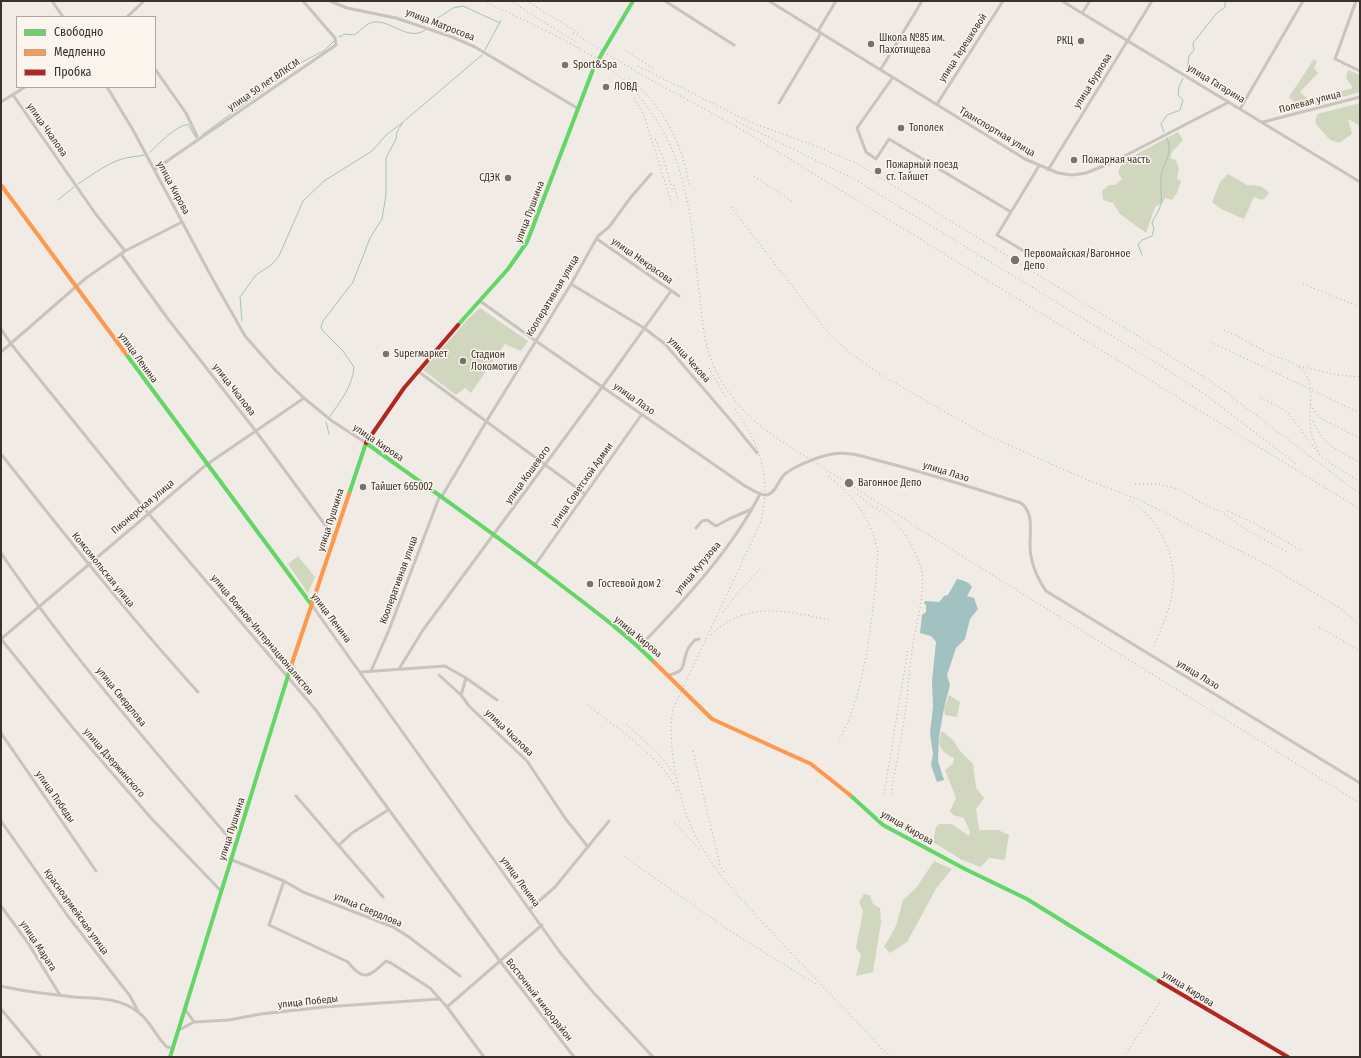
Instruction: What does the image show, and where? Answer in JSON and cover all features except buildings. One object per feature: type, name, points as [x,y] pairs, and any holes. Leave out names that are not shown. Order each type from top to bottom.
[{"type":"main road","name":"улица Пушкина","points":[[170,1057],[230,859],[311,604],[366,443],[391,406],[418,372],[517,260],[525,247],[594,67],[608,40],[633,1]]},
{"type":"main road","name":"улица Ленина","points":[[1,186],[206,465],[311,604]]},
{"type":"main road","name":"улица Кирова","points":[[366,443],[494,534],[639,647],[712,719],[811,764],[838,784],[883,825],[965,869],[1027,899],[1197,1005],[1259,1039],[1288,1057]]},
{"type":"street","points":[[52,1],[62,16]]},
{"type":"street","points":[[128,16],[144,1]]},
{"type":"street","name":"улица 50 лет ВЛКСМ","points":[[154,170],[336,45],[335,38],[303,1]]},
{"type":"street","name":"улица Матросова","points":[[330,1],[347,8],[396,18],[452,37],[475,47],[578,108]]},
{"type":"street","points":[[665,1],[734,45]]},
{"type":"street","name":"Транспортная улица","points":[[769,1],[1025,159],[1058,173],[1072,175],[1086,173],[1111,163],[1229,102]]},
{"type":"street","points":[[779,103],[836,1]]},
{"type":"street","points":[[881,70],[922,1]]},
{"type":"street","name":"улица Терешковой","points":[[937,104],[1003,1]]},
{"type":"street","name":"улица Гагарина","points":[[1062,1],[1360,182]]},
{"type":"street","points":[[1082,13],[1090,1]]},
{"type":"street","name":"улица Бурлова","points":[[1048,170],[1152,1]]},
{"type":"street","points":[[1240,108],[1303,1]]},
{"type":"street","points":[[1356,1],[1336,59],[1360,71]]},
{"type":"street","points":[[156,70],[186,114],[197,136]]},
{"type":"street","points":[[893,77],[857,128],[866,152],[876,159],[889,139],[1011,212]]},
{"type":"street","points":[[1,102],[24,88]]},
{"type":"street","name":"улица Кирова","points":[[108,88],[245,336],[276,371],[304,398],[332,421],[366,443]]},
{"type":"street","name":"улица Чкалова","points":[[13,95],[95,213],[125,251]]},
{"type":"street","name":"Полевая улица","points":[[1263,122],[1360,97]]},
{"type":"street","points":[[1024,251],[997,235],[1040,166]]},
{"type":"street","name":"Кооперативная улица","points":[[371,671],[389,630],[441,496],[572,284],[597,239],[609,227],[631,197],[651,174]]},
{"type":"street","points":[[1,352],[76,287],[125,251],[182,222]]},
{"type":"street","name":"улица Некрасова","points":[[597,239],[679,296]]},
{"type":"street","name":"улица Чкалова","points":[[121,254],[168,319],[255,430],[334,537]]},
{"type":"street","name":"улица Чехова","points":[[572,284],[644,328],[665,344],[733,423],[757,454]]},
{"type":"street","name":"улица Кошевого","points":[[399,669],[423,630],[603,386],[670,291]]},
{"type":"street","name":"улица Лазо","points":[[480,301],[745,486],[760,494],[765,495],[772,492],[782,477],[796,467],[823,456],[839,453],[857,455],[898,465],[1021,503],[1025,506],[1030,516],[1032,561],[1046,591],[1360,783]]},
{"type":"street","name":"улица Воинов-Интернационалистов","points":[[1,329],[11,344],[148,513],[315,709],[500,961]]},
{"type":"street","points":[[418,372],[585,494]]},
{"type":"street","name":"Пионерская улица","points":[[1,639],[87,564],[206,465],[255,430],[304,398]]},
{"type":"street","name":"улица Советской Армии","points":[[535,565],[642,414]]},
{"type":"street","name":"Комсомольская улица","points":[[1,454],[87,564],[198,692]]},
{"type":"street","name":"улица Кутузова","points":[[639,647],[664,622],[738,532],[760,494]]},
{"type":"street","points":[[696,528],[702,521],[706,520],[716,526],[728,519],[752,509]]},
{"type":"street","name":"улица Свердлова","points":[[1,553],[39,606],[118,708],[235,845]]},
{"type":"street","name":"улица Ленина","points":[[311,604],[542,925],[559,951],[592,991],[653,1057]]},
{"type":"street","name":"улица Дзержинского","points":[[1,639],[73,728],[151,818],[221,891]]},
{"type":"street","points":[[669,675],[678,673],[682,669],[689,647],[695,640],[699,639]]},
{"type":"street","points":[[361,672],[445,666],[466,678],[497,700]]},
{"type":"street","name":"улица Чкалова","points":[[439,675],[461,695],[469,706],[527,761],[564,818],[588,847]]},
{"type":"street","points":[[461,695],[466,678]]},
{"type":"street","name":"улица Победы","points":[[1,733],[96,871]]},
{"type":"street","points":[[296,796],[383,897]]},
{"type":"street","points":[[340,846],[352,833],[388,810]]},
{"type":"street","points":[[530,909],[555,887],[609,821]]},
{"type":"street","name":"Красноармейская улица","points":[[1,822],[67,915],[130,996],[138,1011]]},
{"type":"street","name":"улица Свердлова","points":[[230,859],[284,881],[304,892],[392,927],[416,942],[460,976]]},
{"type":"street","points":[[284,881],[269,925],[348,962],[354,970],[364,975],[372,975],[386,961],[391,963],[430,988],[447,1007],[484,1057]]},
{"type":"street","name":"улица Марата","points":[[1,906],[28,943],[60,995]]},
{"type":"street","points":[[500,961],[542,925]]},
{"type":"street","name":"Восточный микрорайон","points":[[447,1007],[500,961],[574,1057]]},
{"type":"street","points":[[1,986],[60,995],[114,1000],[124,1003],[138,1011],[148,1020],[159,1040],[167,1047],[173,1048]]},
{"type":"street","name":"улица Победы","points":[[194,1022],[229,1020],[261,1014],[324,1007],[439,998]]},
{"type":"street","points":[[1,1009],[41,1057]]},
{"type":"street","points":[[179,1030],[194,1022],[185,1009]]},
{"type":"green space","points":[[1314,59],[1317,62],[1314,68],[1318,73],[1300,92],[1309,100],[1311,106],[1301,108],[1289,97]]},
{"type":"green space","points":[[1348,70],[1360,75],[1360,92],[1315,105],[1314,99],[1353,88],[1346,78]]},
{"type":"green space","points":[[1360,103],[1360,126],[1348,119],[1352,134],[1339,143],[1330,140],[1315,123],[1317,114]]},
{"type":"green space","points":[[1178,132],[1183,140],[1172,152],[1170,158],[1176,160],[1179,169],[1177,179],[1181,181],[1177,193],[1172,200],[1165,198],[1163,203],[1155,207],[1146,233],[1120,214],[1113,203],[1103,200],[1102,191],[1109,185],[1115,185],[1122,179],[1118,173],[1122,162]]},
{"type":"green space","points":[[1228,174],[1247,185],[1260,186],[1268,191],[1269,194],[1262,200],[1254,197],[1244,219],[1221,209],[1212,202],[1220,182]]},
{"type":"green space","name":"Стадион Локомотив","points":[[480,308],[528,341],[521,351],[505,344],[471,393],[465,388],[456,395],[423,370],[469,318]]},
{"type":"green space","points":[[298,556],[315,577],[308,593],[288,564]]},
{"type":"green space","points":[[949,695],[960,702],[957,717],[945,715],[944,709]]},
{"type":"green space","points":[[942,731],[953,740],[960,751],[973,764],[976,788],[984,798],[976,809],[979,830],[998,830],[1009,835],[1005,860],[989,858],[981,867],[962,860],[933,842],[936,827],[939,824],[952,824],[969,836],[970,832],[964,818],[953,815],[950,811],[956,798],[945,770],[953,764],[954,758],[946,754],[941,748],[939,740]]},
{"type":"green space","points":[[934,861],[952,869],[937,887],[907,942],[890,953],[884,947],[896,926],[903,900],[917,887]]},
{"type":"green space","points":[[864,894],[870,895],[873,904],[880,908],[881,923],[873,972],[856,976],[861,955],[856,948],[863,911],[859,902]]},
{"type":"water","points":[[957,579],[966,582],[972,587],[967,596],[974,598],[978,609],[970,619],[965,639],[956,648],[947,675],[950,685],[939,737],[938,761],[944,780],[937,782],[931,765],[933,754],[930,733],[933,707],[932,681],[936,642],[931,636],[920,633],[922,615],[926,612],[925,601],[939,602],[944,596],[948,595]]},
{"type":"waterway","points":[[1187,70],[1189,56],[1194,50],[1193,43],[1216,14],[1225,7],[1225,1]]},
{"type":"waterway","points":[[429,24],[453,8],[463,6],[500,23]]},
{"type":"waterway","points":[[485,50],[501,20]]},
{"type":"waterway","points":[[339,37],[345,34],[353,35],[368,24],[374,22],[387,24],[413,34],[425,30]]},
{"type":"waterway","points":[[202,135],[302,62],[325,50],[334,41]]},
{"type":"waterway","points":[[330,416],[349,387],[354,367],[343,351],[323,331],[321,327],[323,321],[353,282],[370,238],[382,219],[386,195],[386,158],[403,122],[482,55]]},
{"type":"waterway","points":[[1164,132],[1161,124],[1167,115],[1180,110],[1183,100],[1178,95],[1179,87],[1183,78]]},
{"type":"waterway","points":[[242,321],[240,297],[256,275],[271,265],[279,256],[303,201],[324,181],[372,151],[386,135],[402,123]]},
{"type":"waterway","points":[[150,152],[172,132],[188,124],[196,138],[198,138]]},
{"type":"waterway","points":[[1142,255],[1138,244],[1142,240],[1152,236],[1154,228],[1152,223],[1161,204],[1162,173],[1169,150],[1167,138]]},
{"type":"waterway","points":[[78,184],[116,161],[124,158],[144,155]]},
{"type":"waterway","points":[[58,200],[74,187]]},
{"type":"waterway","points":[[326,422],[329,434]]},
{"type":"railway","points":[[484,1],[545,30],[604,64],[636,93],[654,116],[667,139],[677,162],[684,186],[693,237],[703,327],[709,353],[717,374],[731,396],[748,415],[778,439],[981,568],[1360,803]]},
{"type":"railway","points":[[510,1],[576,42]]},
{"type":"railway","points":[[526,1],[579,33]]},
{"type":"railway","points":[[573,33],[637,72],[744,131],[1360,509]]},
{"type":"railway","points":[[625,50],[654,69]]},
{"type":"railway","points":[[638,66],[750,122],[826,150],[858,164],[1212,382],[1360,494]]},
{"type":"railway","points":[[629,78],[651,100],[669,126],[682,154],[689,185]]},
{"type":"railway","points":[[634,98],[644,116],[672,204]]},
{"type":"railway","points":[[736,121],[854,179],[1163,367],[1206,395],[1296,464]]},
{"type":"railway","points":[[655,139],[663,157],[673,192]]},
{"type":"railway","points":[[754,176],[793,202]]},
{"type":"railway","points":[[674,185],[678,199]]},
{"type":"railway","points":[[731,207],[829,334],[850,353],[881,375],[982,433],[1085,479],[1137,499],[1268,565],[1343,610],[1360,625]]},
{"type":"railway","points":[[1303,284],[1360,307]]},
{"type":"railway","points":[[1224,330],[1268,353],[1295,364],[1304,371],[1310,387],[1311,429],[1314,441],[1321,457]]},
{"type":"railway","points":[[1211,342],[1360,413]]},
{"type":"railway","points":[[1299,366],[1338,375],[1360,377]]},
{"type":"railway","points":[[709,368],[727,399]]},
{"type":"railway","points":[[1260,398],[1278,406],[1289,414],[1321,457],[1360,482]]},
{"type":"railway","points":[[1310,405],[1321,419],[1360,438]]},
{"type":"railway","points":[[735,409],[752,436],[762,464],[765,492],[763,508],[760,524],[673,709],[671,741],[680,795],[691,828],[707,855],[726,881],[781,942],[883,1050],[892,1057]]},
{"type":"railway","points":[[1313,421],[1326,441],[1338,450],[1360,462]]},
{"type":"railway","points":[[828,476],[847,493],[861,510],[871,529],[878,553],[871,624],[862,675],[856,699],[839,740]]},
{"type":"railway","points":[[1135,484],[1159,484],[1178,489],[1205,505],[1222,512],[1242,527],[1288,553]]},
{"type":"railway","points":[[857,494],[881,513]]},
{"type":"railway","points":[[1129,500],[1140,508],[1158,528],[1169,553],[1172,567],[1173,580],[1171,600],[1154,646]]},
{"type":"railway","points":[[877,507],[893,520],[906,536],[920,564],[923,582],[911,658],[906,709],[891,795]]},
{"type":"railway","points":[[1228,511],[1256,524],[1302,551]]},
{"type":"railway","points":[[723,612],[737,594],[762,567]]},
{"type":"railway","points":[[711,635],[725,624],[753,612],[783,612],[830,620]]},
{"type":"railway","points":[[1319,627],[1360,651]]},
{"type":"railway","points":[[884,794],[908,650]]},
{"type":"railway","points":[[588,705],[651,756],[671,780],[677,792]]},
{"type":"railway","points":[[626,724],[660,755],[674,774]]},
{"type":"railway","points":[[693,751],[720,865],[724,872]]},
{"type":"railway","points":[[674,822],[699,849]]},
{"type":"railway","points":[[625,857],[733,933],[816,984]]},
{"type":"railway","points":[[1124,1057],[1160,1002]]},
{"type":"traffic: fast","points":[[458,325],[508,269],[527,242],[594,67],[633,1]]},
{"type":"traffic: fast","points":[[126,354],[311,604]]},
{"type":"traffic: fast","points":[[349,494],[366,443],[460,510],[592,609],[618,629],[654,662]]},
{"type":"traffic: fast","points":[[170,1057],[291,666]]},
{"type":"traffic: fast","points":[[850,795],[883,825],[965,869],[1027,899],[1159,981]]},
{"type":"traffic: slow","points":[[1,185],[126,354]]},
{"type":"traffic: slow","points":[[291,666],[349,494]]},
{"type":"traffic: slow","points":[[654,662],[712,719],[811,764],[850,795]]},
{"type":"traffic: jam","points":[[366,443],[404,388],[458,325]]},
{"type":"traffic: jam","points":[[1159,981],[1288,1057]]},
{"type":"place","name":"РКЦ","points":[[1081,41]]},
{"type":"place","name":"Школа №85 им. Пахотищева","points":[[871,44]]},
{"type":"place","name":"Sport&Spa","points":[[565,65]]},
{"type":"place","name":"ЛОВД","points":[[606,87]]},
{"type":"place","name":"Тополек","points":[[901,128]]},
{"type":"place","name":"Пожарная часть","points":[[1074,160]]},
{"type":"place","name":"Пожарный поезд ст. Тайшет","points":[[878,171]]},
{"type":"place","name":"СДЭК","points":[[508,178]]},
{"type":"place","name":"Первомайская/Вагонное Депо","points":[[1015,260]]},
{"type":"place","name":"Superмаркет","points":[[386,354]]},
{"type":"place","name":"Стадион Локомотив","points":[[463,361]]},
{"type":"place","name":"Вагонное Депо","points":[[849,483]]},
{"type":"place","name":"Тайшет 665002","points":[[363,487]]},
{"type":"place","name":"Гостевой дом 2","points":[[590,584]]}]
